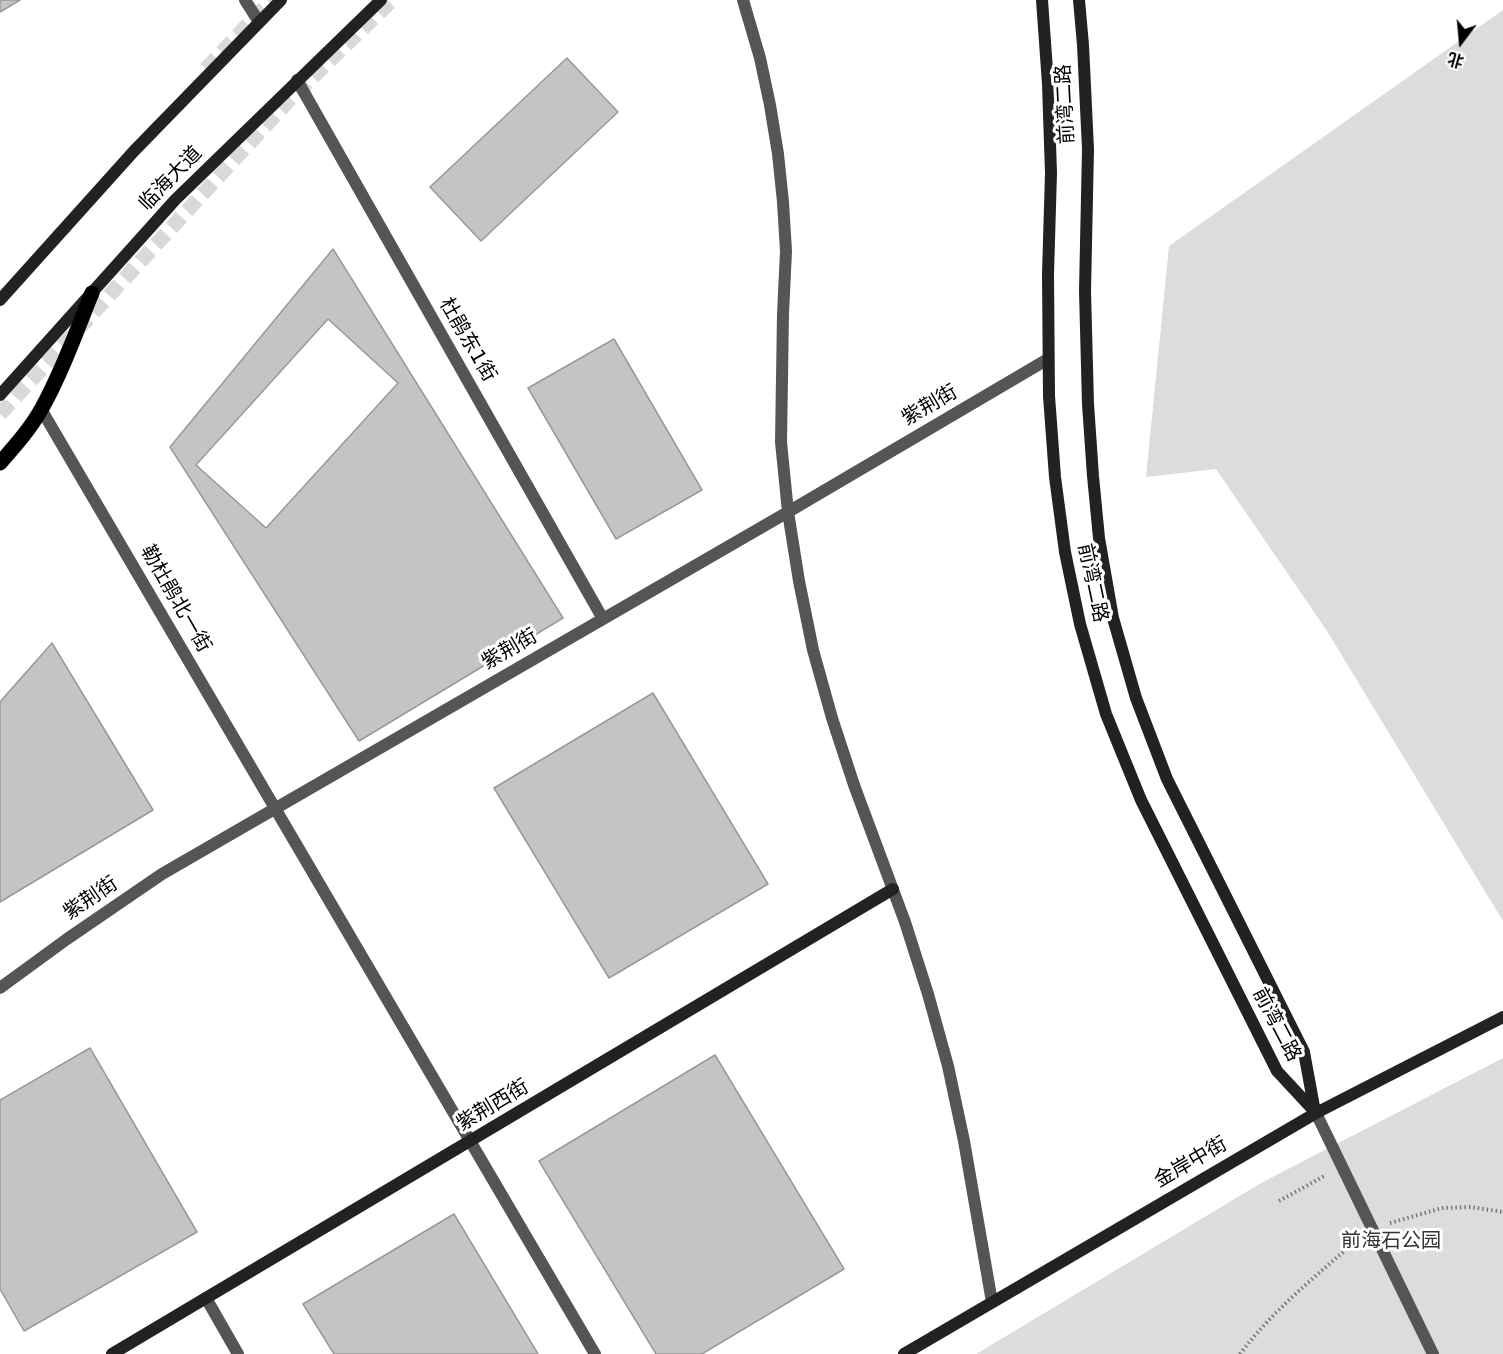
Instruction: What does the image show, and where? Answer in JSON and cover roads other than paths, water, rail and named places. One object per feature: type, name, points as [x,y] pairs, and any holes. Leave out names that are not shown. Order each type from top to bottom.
[{"type":"main road","points":[[0,463],[41,409],[92,294]]},
{"type":"street","points":[[245,0],[259,22]]},
{"type":"street","points":[[0,300],[134,152],[282,0]]},
{"type":"street","name":"临海大道","points":[[0,395],[175,200],[381,0]]},
{"type":"street","points":[[743,0],[760,58],[770,105],[783,202],[786,251],[781,442],[788,512],[801,592],[813,650],[832,718],[854,785],[905,922],[948,1066],[964,1140],[992,1302]]},
{"type":"street","name":"前湾二路","points":[[1042,0],[1051,173],[1048,274],[1049,396],[1055,477],[1065,552],[1080,624],[1106,714],[1141,800],[1277,1071],[1316,1113]]},
{"type":"street","name":"前湾二路","points":[[1079,0],[1088,149],[1085,291],[1088,404],[1099,538],[1113,618],[1136,699],[1167,779],[1304,1052],[1316,1113]]},
{"type":"street","name":"杜鹃东1街","points":[[297,80],[603,619]]},
{"type":"street","name":"紫荆街","points":[[0,988],[162,874],[1048,359]]},
{"type":"street","name":"勒杜鹃北一街","points":[[41,409],[595,1354]]},
{"type":"street","name":"紫荆西街","points":[[112,1354],[893,889]]},
{"type":"street","name":"金岸中街","points":[[904,1354],[1316,1113],[1503,1017]]},
{"type":"street","points":[[1316,1113],[1433,1354]]},
{"type":"street","points":[[206,1298],[238,1354]]},
{"type":"tunnel","points":[[206,69],[272,0]]},
{"type":"tunnel","points":[[0,414],[289,100],[392,0]]},
{"type":"park label","name":"前海石公园","points":[[1391,1242]]}]
